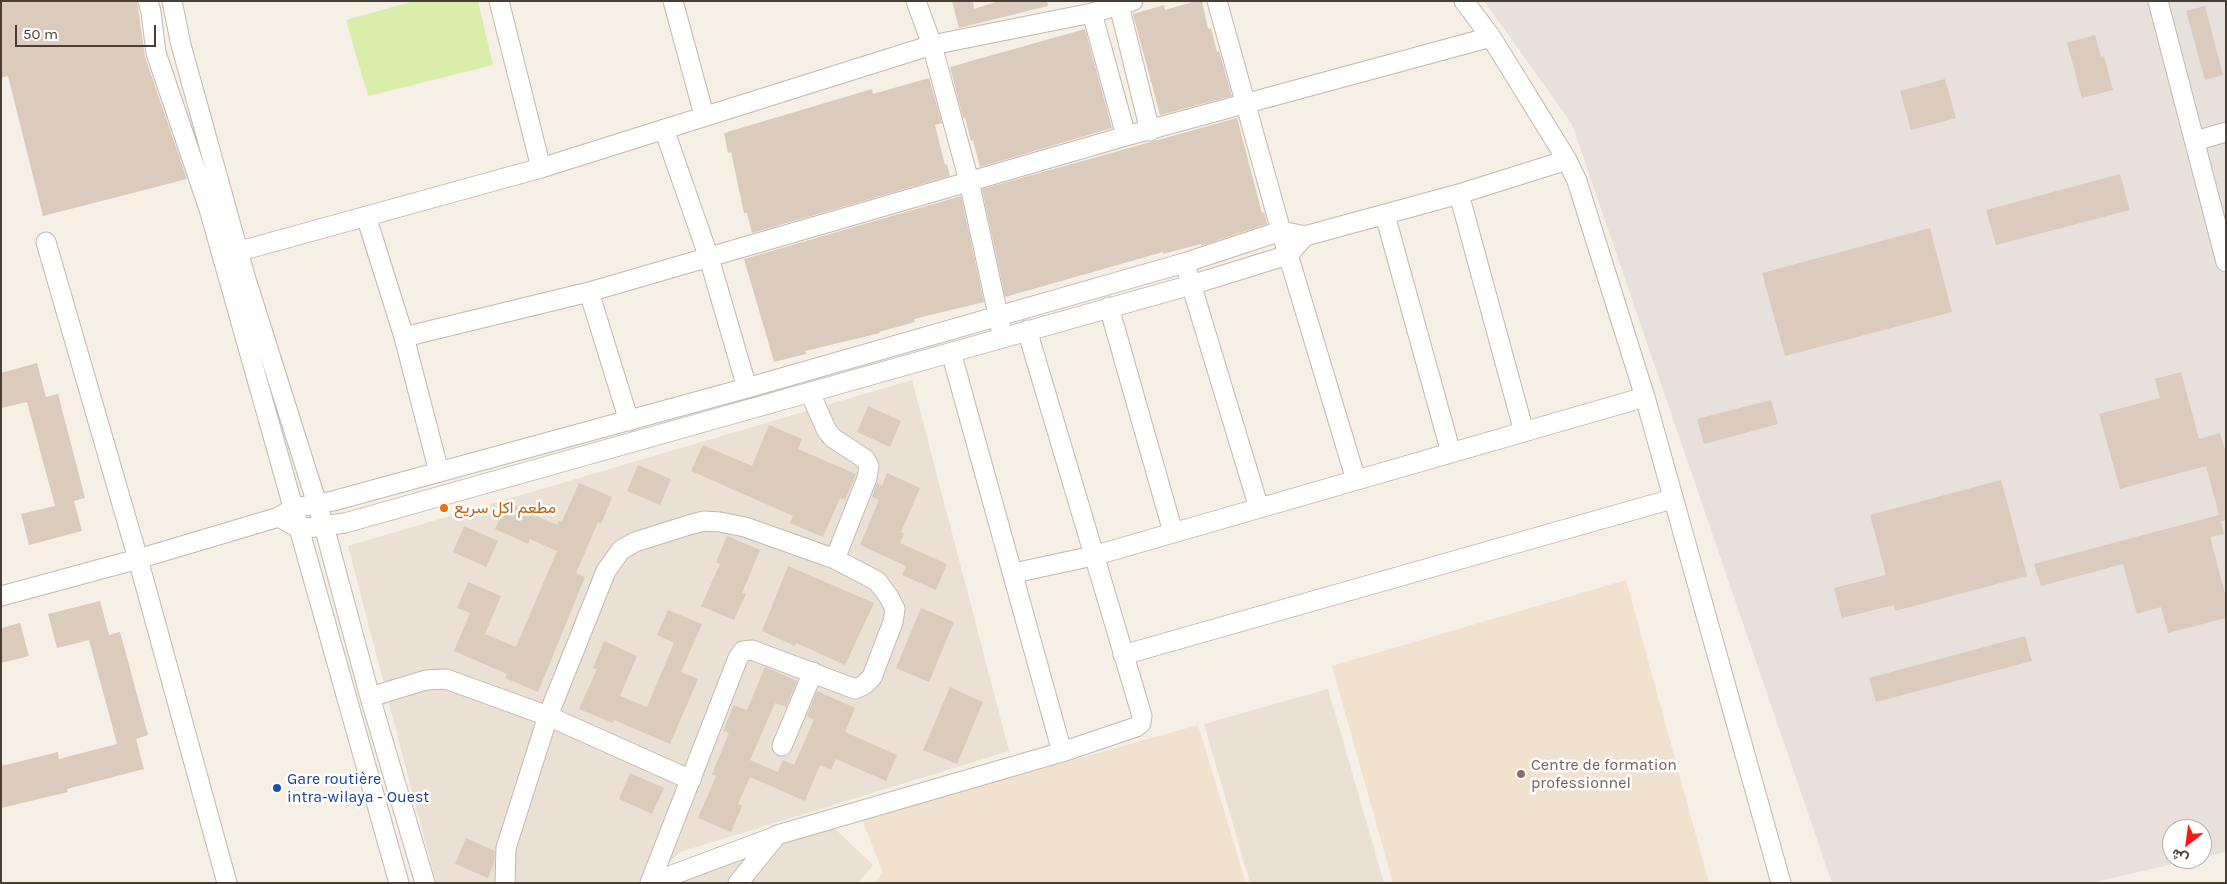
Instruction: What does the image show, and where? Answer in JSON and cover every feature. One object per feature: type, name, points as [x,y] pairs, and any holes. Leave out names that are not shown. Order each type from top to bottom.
[{"type":"street","points":[[499,1],[541,168]]},
{"type":"street","points":[[673,1],[704,115]]},
{"type":"street","points":[[916,1],[932,45],[969,181],[1003,337]]},
{"type":"street","points":[[1217,1],[1281,231],[1356,480]]},
{"type":"street","points":[[1464,1],[1491,38],[1567,160],[1577,181],[1645,397],[1781,883]]},
{"type":"street","points":[[2158,1],[2226,262]]},
{"type":"street","points":[[399,883],[300,529],[287,513],[230,254],[181,45],[175,2],[150,6],[156,53],[209,210],[230,254],[324,526],[370,697],[425,883]]},
{"type":"street","points":[[230,254],[541,168],[704,115],[932,45],[1092,13],[1124,3],[1150,130]]},
{"type":"street","points":[[1092,13],[1126,136]]},
{"type":"street","points":[[404,337],[589,292],[1126,136],[1491,38]]},
{"type":"street","points":[[664,129],[709,258],[747,388]]},
{"type":"street","points":[[2195,141],[2226,132]]},
{"type":"street","points":[[1,596],[138,559],[316,504],[333,501],[747,388],[1184,263],[1281,231],[1305,236],[1459,194],[1567,160]]},
{"type":"street","points":[[1459,194],[1524,432]]},
{"type":"street","points":[[1385,215],[1451,453]]},
{"type":"street","points":[[366,216],[404,337],[439,472]]},
{"type":"street","points":[[300,529],[345,523],[810,393],[1109,306],[1192,285],[1288,254],[1305,236]]},
{"type":"street","points":[[46,242],[138,559],[227,883]]},
{"type":"street","points":[[1184,263],[1259,508]]},
{"type":"street","points":[[589,292],[629,421]]},
{"type":"street","points":[[1109,306],[1173,532]]},
{"type":"street","points":[[650,883],[777,835],[1062,752],[1136,727],[1141,723],[1142,716],[1122,655],[1027,330]]},
{"type":"street","points":[[951,352],[1014,573],[1062,752]]},
{"type":"street","points":[[810,393],[827,431],[833,438],[865,459],[869,466],[867,478],[835,559]]},
{"type":"street","points":[[1014,573],[1093,556],[1645,397]]},
{"type":"street","points":[[1122,655],[1672,499]]},
{"type":"street","points":[[506,883],[506,848],[548,716],[606,570],[620,550],[635,542],[704,521],[720,522],[745,527],[835,559],[878,581],[890,597],[895,609],[893,622],[872,677],[864,685],[855,689],[752,650],[743,651],[738,658],[650,883]]},
{"type":"street","points":[[782,746],[813,672]]},
{"type":"street","points":[[370,697],[426,680],[446,679],[548,716],[691,780]]},
{"type":"street","points":[[738,883],[777,835]]},
{"type":"shaded area","points":[[1484,1],[2226,1],[2226,852],[2212,855],[2212,819],[2162,819],[2162,866],[2091,883],[1832,883],[1572,124]]},
{"type":"shaded area","points":[[912,380],[1009,751],[680,852],[648,883],[436,883],[348,546]]},
{"type":"shaded area","name":"Centre de formation professionnel","points":[[1626,580],[1709,883],[1393,883],[1332,666]]},
{"type":"shaded area","points":[[1328,689],[1384,883],[1250,883],[1204,724]]},
{"type":"shaded area","points":[[1198,725],[1246,883],[874,883],[883,873],[862,819]]},
{"type":"shaded area","points":[[831,825],[873,865],[858,883],[664,883]]},
{"type":"green space","points":[[414,1],[478,1],[493,65],[368,96],[346,20]]},
{"type":"building","points":[[1,1],[137,1],[145,57],[187,179],[43,216],[8,76],[1,78]]},
{"type":"building","points":[[952,1],[973,1],[974,9],[998,1],[1047,1],[1048,6],[959,28]]},
{"type":"building","points":[[1202,1],[1208,29],[1211,28],[1232,96],[1160,115],[1133,14],[1164,5],[1165,10]]},
{"type":"building","points":[[2205,6],[2223,75],[2205,80],[2186,11]]},
{"type":"building","points":[[1085,29],[1112,128],[980,167],[973,140],[971,141],[965,117],[963,118],[950,67]]},
{"type":"building","points":[[2095,35],[2101,57],[2104,56],[2113,90],[2082,98],[2067,43]]},
{"type":"building","points":[[929,78],[942,123],[935,125],[945,165],[947,164],[950,176],[752,233],[747,213],[744,213],[731,152],[728,153],[724,133],[872,89],[873,94]]},
{"type":"building","points":[[1945,79],[1956,118],[1911,130],[1900,91]]},
{"type":"building","points":[[1237,118],[1262,213],[1264,212],[1267,224],[1201,246],[1201,244],[1163,254],[1163,252],[1005,297],[982,189]]},
{"type":"building","points":[[2120,174],[2130,210],[1996,245],[1986,210]]},
{"type":"building","points":[[961,196],[984,302],[914,319],[915,322],[880,333],[805,351],[806,354],[774,362],[744,259]]},
{"type":"building","points":[[1930,228],[1952,312],[1785,356],[1762,273]]},
{"type":"building","points":[[37,363],[46,397],[58,394],[85,498],[74,501],[82,531],[29,545],[21,514],[55,506],[27,402],[1,408],[1,373]]},
{"type":"building","points":[[2181,372],[2199,439],[2220,433],[2226,453],[2226,520],[2221,521],[2224,534],[2210,537],[2226,597],[2226,618],[2168,633],[2161,607],[2137,614],[2123,564],[2041,586],[2034,564],[2219,515],[2206,466],[2120,489],[2099,414],[2160,398],[2155,379]]},
{"type":"building","points":[[1771,400],[1778,424],[1704,444],[1697,419]]},
{"type":"building","points":[[868,406],[901,421],[890,447],[857,432]]},
{"type":"building","points":[[769,425],[802,439],[798,449],[856,474],[845,500],[840,498],[823,537],[790,523],[793,516],[691,471],[703,445],[752,466]]},
{"type":"building","points":[[638,465],[671,479],[660,505],[627,491]]},
{"type":"building","points":[[887,473],[920,488],[901,532],[904,534],[900,543],[947,564],[936,590],[902,575],[906,566],[860,545],[879,500],[872,497],[877,483],[882,486]]},
{"type":"building","points":[[2001,480],[2027,576],[1895,611],[1894,605],[1842,618],[1834,588],[1886,575],[1870,515]]},
{"type":"building","points":[[579,483],[612,497],[601,524],[598,522],[576,573],[585,577],[538,692],[505,678],[507,674],[454,651],[470,613],[457,608],[468,582],[501,596],[485,634],[516,647],[557,551],[530,539],[528,544],[495,529],[507,503],[557,525],[559,521],[562,522]]},
{"type":"building","points":[[464,526],[498,541],[486,567],[453,552]]},
{"type":"building","points":[[727,536],[760,550],[742,593],[746,594],[734,620],[701,606],[720,564],[716,562]]},
{"type":"building","points":[[788,566],[874,603],[845,665],[796,643],[795,646],[762,631]]},
{"type":"building","points":[[100,601],[109,635],[120,632],[148,735],[136,739],[144,769],[67,789],[68,792],[1,808],[1,766],[58,752],[59,759],[117,744],[89,640],[57,648],[48,614]]},
{"type":"building","points":[[921,608],[954,622],[929,682],[896,668]]},
{"type":"building","points":[[668,610],[702,624],[681,672],[698,679],[670,744],[614,720],[613,723],[579,709],[597,669],[593,668],[604,641],[637,656],[620,696],[647,707],[674,643],[657,635]]},
{"type":"building","points":[[20,623],[29,656],[1,663],[1,628]]},
{"type":"building","points":[[2025,636],[2032,661],[1876,702],[1869,678]]},
{"type":"building","points":[[765,667],[797,681],[786,707],[775,703],[750,760],[778,772],[783,760],[794,765],[814,720],[807,716],[817,691],[855,708],[845,732],[897,755],[886,781],[836,759],[831,770],[820,765],[805,801],[750,777],[738,804],[742,806],[731,832],[698,818],[716,776],[712,774],[729,733],[723,731],[734,705],[747,710]]},
{"type":"building","points":[[950,687],[983,702],[957,764],[923,750]]},
{"type":"building","points":[[630,773],[664,788],[652,814],[619,799]]},
{"type":"building","points":[[466,838],[495,851],[494,863],[488,878],[455,864]]},
{"type":"place","name":"مطعم اكل سريع","points":[[444,508]]},
{"type":"place","name":"Centre de formation professionnel","points":[[1521,774]]},
{"type":"place","name":"Gare routière intra-wilaya - Ouest","points":[[277,788]]}]
